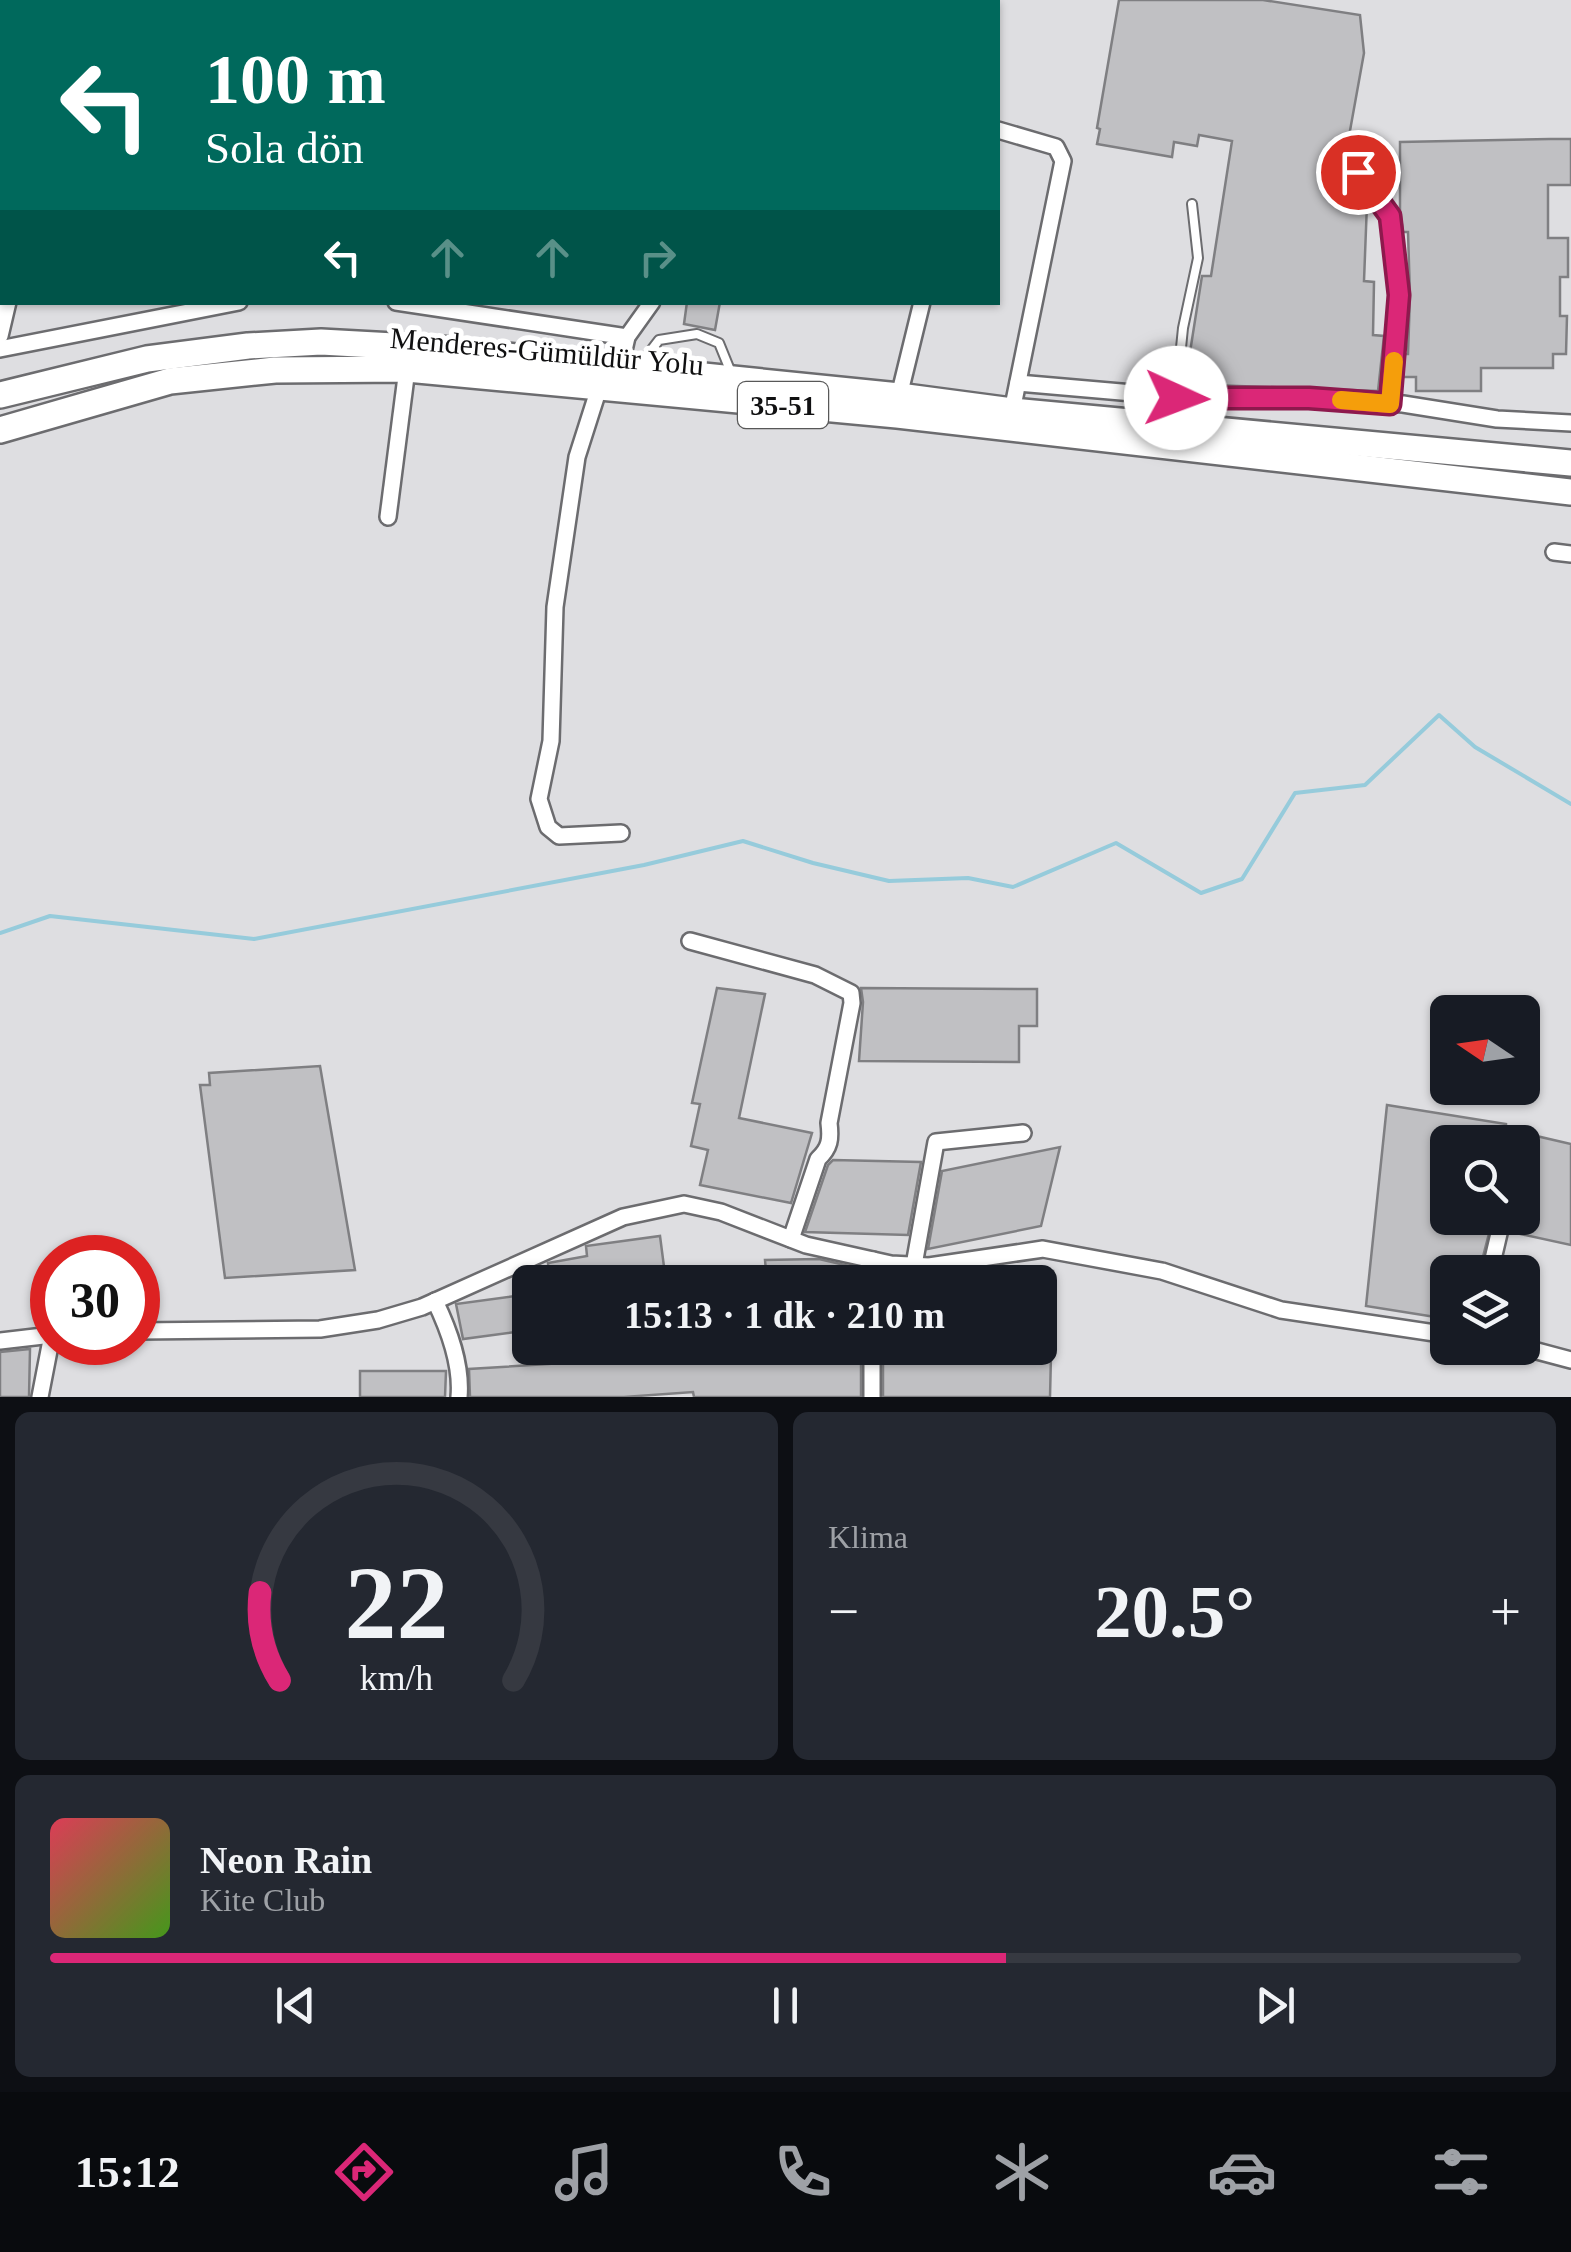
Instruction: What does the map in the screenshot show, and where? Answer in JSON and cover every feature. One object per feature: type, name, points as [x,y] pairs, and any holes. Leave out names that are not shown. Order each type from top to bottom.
[{"type":"main road","name":"Menderes-Gümüldür Yolu","points":[[0,394],[147,359],[248,346],[320,342],[430,348],[1012,410],[1571,462]]},
{"type":"main road","name":"Menderes-Gümüldür Yolu","points":[[0,430],[170,381],[275,370],[407,369],[897,416],[1571,492]]},
{"type":"street","points":[[1000,131],[1056,146],[1063,161],[1012,410]]},
{"type":"street","points":[[1358,172],[1390,216],[1399,295],[1390,404]]},
{"type":"street","points":[[0,336],[7,305]]},
{"type":"street","points":[[0,348],[223,305]]},
{"type":"street","points":[[416,305],[627,337]]},
{"type":"street","points":[[628,369],[627,337],[650,305]]},
{"type":"street","points":[[899,396],[921,305]]},
{"type":"street","points":[[388,517],[407,369]]},
{"type":"street","points":[[1018,384],[1176,398],[1309,398],[1390,404],[1497,419],[1571,423]]},
{"type":"street","points":[[599,388],[577,457],[555,607],[550,741],[539,799],[548,827],[559,836],[620,833]]},
{"type":"street","points":[[690,941],[837,983],[851,993],[828,1150],[818,1159],[790,1239]]},
{"type":"street","points":[[160,1331],[320,1329],[378,1320],[435,1301],[622,1217],[684,1204],[721,1212],[790,1239],[874,1260],[914,1265],[936,1142],[1023,1133]]},
{"type":"street","points":[[936,1265],[1042,1249],[1162,1271],[1281,1310],[1430,1332]]},
{"type":"street","points":[[874,1260],[874,1265]]},
{"type":"street","points":[[435,1301],[448,1328],[460,1380],[459,1397]]},
{"type":"street","points":[[0,1342],[30,1338]]},
{"type":"street","points":[[1540,1351],[1571,1360]]},
{"type":"street","points":[[40,1397],[46,1365]]},
{"type":"street","points":[[872,1365],[872,1397]]},
{"type":"lane","points":[[1176,398],[1182,328],[1198,258],[1192,204]]},
{"type":"lane","points":[[628,369],[659,340],[698,334],[719,343],[733,379]]},
{"type":"building","points":[[1119,0],[1263,0],[1360,15],[1364,53],[1344,164],[1350,165],[1347,172],[1352,182],[1351,201],[1367,203],[1364,281],[1374,282],[1373,335],[1384,336],[1378,391],[1185,384],[1202,276],[1211,276],[1232,141],[1199,135],[1197,146],[1174,142],[1172,157],[1097,144]]},
{"type":"building","points":[[1571,139],[1571,185],[1548,185],[1548,238],[1568,238],[1568,277],[1560,277],[1560,316],[1567,316],[1566,354],[1553,354],[1553,368],[1481,368],[1481,391],[1416,391],[1416,377],[1403,377],[1408,354],[1410,296],[1408,232],[1403,232],[1400,210],[1400,142]]},
{"type":"building","points":[[687,305],[719,305],[715,330],[684,324]]},
{"type":"building","points":[[717,988],[765,994],[739,1118],[812,1133],[791,1203],[700,1185],[708,1150],[691,1146],[700,1104],[692,1103]]},
{"type":"building","points":[[861,988],[1037,989],[1037,1026],[1019,1026],[1019,1062],[859,1061]]},
{"type":"building","points":[[320,1066],[355,1270],[225,1278],[200,1085],[210,1085],[209,1073]]},
{"type":"building","points":[[1387,1105],[1506,1124],[1430,1125],[1430,1235],[1489,1235],[1483,1255],[1430,1255],[1430,1316],[1366,1306]]},
{"type":"building","points":[[1540,1137],[1571,1144],[1571,1245],[1525,1235],[1540,1235]]},
{"type":"building","points":[[1060,1147],[1041,1226],[928,1249],[942,1171]]},
{"type":"building","points":[[833,1160],[921,1162],[908,1235],[805,1232]]},
{"type":"building","points":[[660,1236],[664,1265],[548,1265],[587,1256],[586,1246]]},
{"type":"building","points":[[819,1259],[845,1265],[765,1265],[765,1260]]},
{"type":"building","points":[[512,1296],[512,1332],[463,1339],[456,1304]]},
{"type":"building","points":[[30,1349],[29,1397],[0,1397],[0,1352]]},
{"type":"building","points":[[532,1365],[861,1365],[861,1397],[694,1397],[693,1392],[624,1397],[470,1397],[469,1369]]},
{"type":"building","points":[[883,1365],[1051,1365],[1050,1397],[883,1397]]},
{"type":"building","points":[[360,1371],[446,1371],[445,1397],[360,1397]]},
{"type":"waterway","points":[[0,933],[50,916],[254,939],[644,865],[743,841],[889,881],[968,878],[1013,887],[1116,843],[1201,893],[1242,879],[1295,793],[1365,785],[1439,715],[1475,747],[1571,804]]},
{"type":"slow traffic","points":[[1341,400],[1390,404],[1394,361]]},
{"type":"route","points":[[1176,398],[1309,398],[1390,404],[1399,295],[1390,216],[1358,172]]}]
